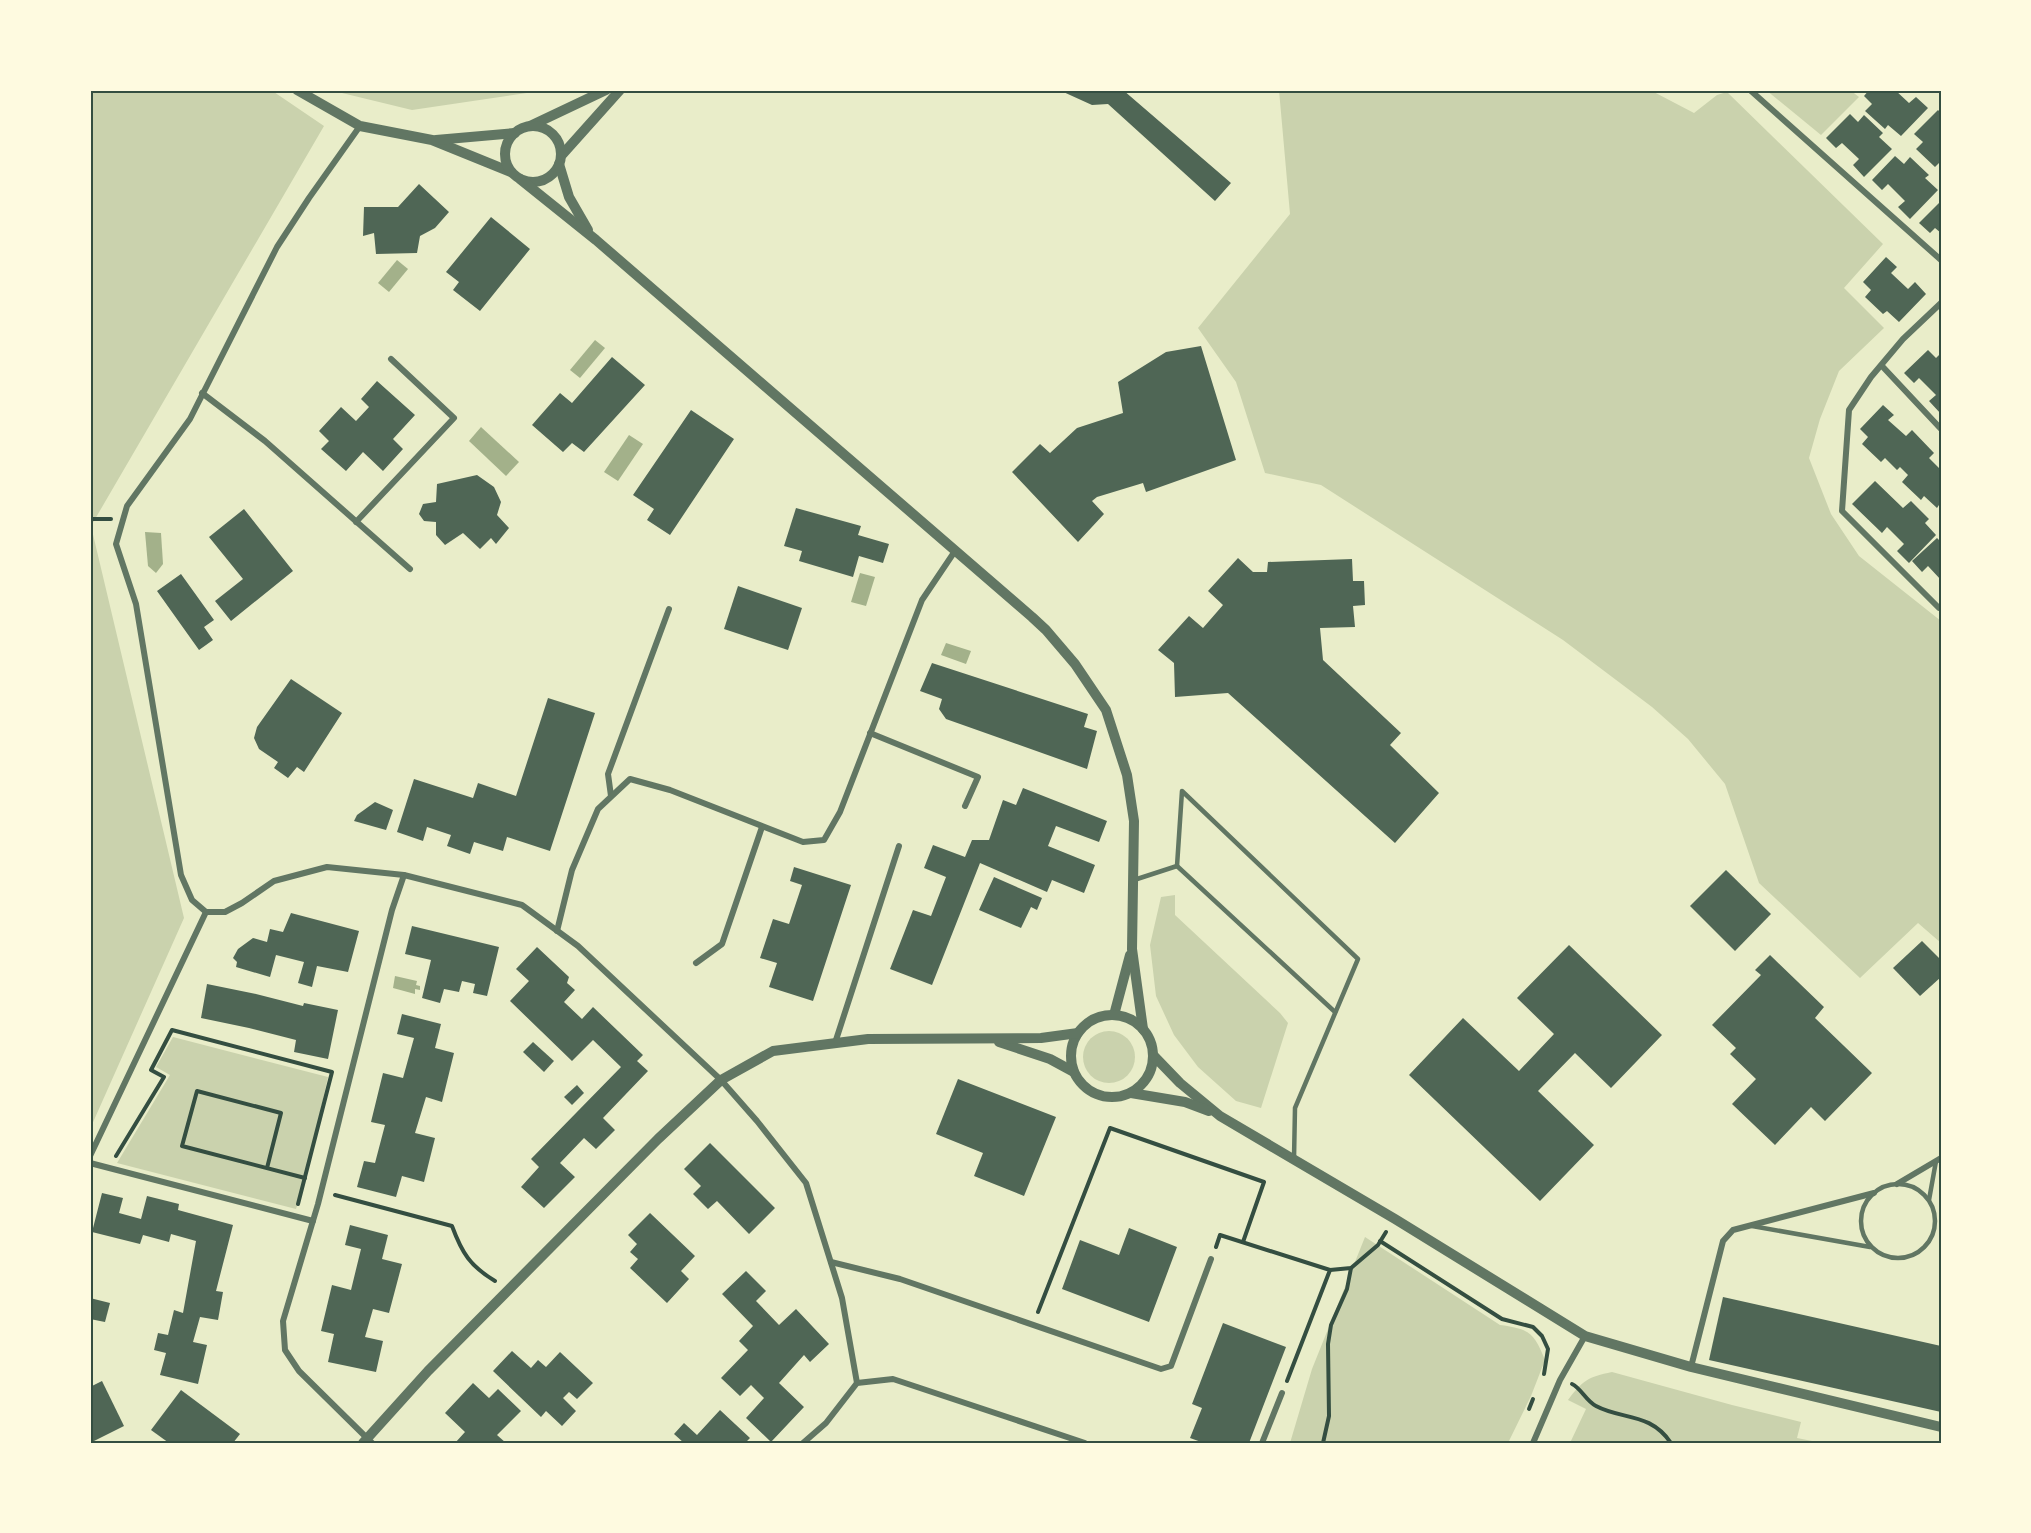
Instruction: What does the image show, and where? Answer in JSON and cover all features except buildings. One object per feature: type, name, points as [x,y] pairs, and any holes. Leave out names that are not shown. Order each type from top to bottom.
[{"type":"street","points":[[297,90],[360,126],[432,140],[529,182],[547,178],[554,172],[560,160],[620,90]]},
{"type":"street","points":[[432,140],[515,133],[606,90]]},
{"type":"street","points":[[1750,90],[1941,260]]},
{"type":"street","points":[[360,126],[277,247],[190,419],[128,506],[116,544],[136,604],[181,875],[192,900],[206,912],[225,912],[274,881],[327,867],[404,874],[522,905],[578,946],[721,1080],[806,1183],[842,1299],[857,1383]]},
{"type":"street","points":[[528,127],[537,127],[551,133],[556,140],[569,197],[596,240]]},
{"type":"street","points":[[515,133],[506,147],[505,156],[516,176],[596,240],[1046,630],[1075,664],[1106,710],[1127,775],[1134,821],[1132,949],[1143,1029],[1152,1046],[1153,1056],[1152,1067],[1147,1077],[1131,1093],[1118,1097],[1104,1096],[1081,1083],[1074,1071],[1071,1059],[1072,1045],[1078,1033],[1088,1023],[1100,1017],[1114,1015],[1125,1017],[1143,1029]]},
{"type":"street","points":[[1941,303],[1903,339],[1871,377],[1849,410],[1842,511],[1939,608],[1941,607]]},
{"type":"street","points":[[356,522],[454,418],[391,359]]},
{"type":"street","points":[[1882,366],[1941,429]]},
{"type":"street","points":[[202,393],[265,441],[410,570]]},
{"type":"street","points":[[557,931],[572,870],[598,809],[630,779],[670,790],[803,842],[824,840],[840,812],[922,600],[955,551]]},
{"type":"street","points":[[611,796],[608,774],[669,609]]},
{"type":"street","points":[[870,734],[978,777],[964,806]]},
{"type":"street","points":[[696,963],[723,944],[762,827]]},
{"type":"street","points":[[835,1043],[899,846]]},
{"type":"street","points":[[404,874],[392,910],[313,1221],[283,1321],[285,1350],[299,1371],[367,1442],[428,1371],[658,1139],[721,1080],[774,1051],[868,1039],[1041,1038],[1078,1033]]},
{"type":"street","points":[[90,1156],[206,912]]},
{"type":"street","points":[[1114,1015],[1132,949]]},
{"type":"street","points":[[990,1039],[1050,1059],[1074,1071]]},
{"type":"street","points":[[1153,1056],[1180,1083],[1220,1116]]},
{"type":"street","points":[[1131,1093],[1185,1102],[1220,1116],[1395,1219],[1585,1336],[1691,1367],[1941,1427]]},
{"type":"street","points":[[1897,1184],[1939,1159]]},
{"type":"street","points":[[90,1163],[313,1221]]},
{"type":"street","points":[[1691,1367],[1723,1241],[1733,1230],[1874,1192]]},
{"type":"street","points":[[831,1262],[900,1279],[1161,1369],[1171,1366],[1211,1259]]},
{"type":"street","points":[[1533,1443],[1560,1380],[1585,1336]]},
{"type":"street","points":[[803,1443],[826,1423],[857,1383],[893,1379],[1085,1443]]},
{"type":"street","points":[[1262,1443],[1282,1393]]},
{"type":"lane","points":[[1178,866],[1182,791],[1358,959],[1295,1108],[1294,1159]]},
{"type":"lane","points":[[1132,880],[1178,866]]},
{"type":"lane","points":[[1178,866],[1335,1012]]},
{"type":"lane","points":[[1929,1200],[1939,1159]]},
{"type":"lane","points":[[1897,1184],[1909,1185],[1921,1191],[1935,1211],[1936,1224],[1933,1236],[1922,1251],[1904,1259],[1892,1259],[1870,1247],[1863,1237],[1861,1219],[1866,1202],[1874,1192],[1884,1186],[1897,1184]]},
{"type":"lane","points":[[1749,1226],[1870,1247]]},
{"type":"path","points":[[109,1168],[164,1077],[151,1070],[172,1030],[332,1072],[295,1216]]},
{"type":"path","points":[[267,1168],[281,1113],[197,1091],[182,1146],[305,1178]]},
{"type":"path","points":[[1032,1325],[1110,1128],[1264,1182],[1243,1242]]},
{"type":"path","points":[[321,1191],[453,1226],[460,1245],[477,1270],[509,1289]]},
{"type":"path","points":[[1323,1443],[1329,1416],[1328,1344],[1331,1325],[1347,1288],[1351,1268],[1380,1241],[1395,1219]]},
{"type":"path","points":[[1211,1259],[1220,1235],[1330,1270],[1351,1268]]},
{"type":"path","points":[[1380,1241],[1502,1319],[1533,1327],[1542,1336],[1548,1350],[1544,1375]]},
{"type":"path","points":[[1282,1393],[1330,1270]]},
{"type":"path","points":[[1576,1386],[1588,1401],[1598,1408],[1635,1417],[1657,1428],[1671,1443]]},
{"type":"shaded area","points":[[90,90],[271,90],[324,126],[91,526],[184,918],[90,1129]]},
{"type":"shaded area","points":[[336,90],[547,90],[412,110]]},
{"type":"shaded area","points":[[1279,90],[1650,90],[1694,113],[1717,95],[1727,92],[1883,244],[1844,288],[1884,328],[1839,371],[1820,419],[1809,458],[1831,514],[1859,556],[1941,621],[1941,943],[1918,923],[1860,978],[1759,883],[1725,784],[1688,739],[1652,707],[1563,640],[1321,485],[1265,473],[1236,382],[1198,328],[1290,214]]},
{"type":"shaded area","points":[[1766,90],[1850,90],[1859,97],[1821,135]]},
{"type":"shaded area","points":[[397,260],[408,269],[389,292],[378,283]]},
{"type":"shaded area","points":[[595,340],[605,348],[580,378],[570,370]]},
{"type":"shaded area","points":[[481,427],[519,462],[506,476],[469,441]]},
{"type":"shaded area","points":[[629,435],[643,444],[618,481],[604,472]]},
{"type":"shaded area","points":[[145,532],[161,533],[163,564],[156,573],[148,566]]},
{"type":"shaded area","points":[[860,573],[875,577],[866,606],[851,602]]},
{"type":"shaded area","points":[[946,643],[971,651],[966,664],[941,655]]},
{"type":"shaded area","points":[[1175,895],[1175,915],[1288,1023],[1261,1108],[1236,1101],[1198,1067],[1174,1035],[1156,996],[1150,945],[1161,897]]},
{"type":"shaded area","points":[[395,976],[417,981],[416,985],[420,986],[420,990],[415,989],[415,994],[393,988]]},
{"type":"shaded area","points":[[1104,1031],[1114,1031],[1123,1035],[1131,1043],[1135,1057],[1131,1071],[1123,1079],[1114,1083],[1104,1083],[1095,1079],[1087,1071],[1083,1062],[1083,1052],[1087,1043],[1095,1035]]},
{"type":"shaded area","points":[[173,1037],[328,1077],[304,1185],[296,1209],[117,1163],[170,1075],[156,1067]]},
{"type":"shaded area","points":[[1365,1237],[1500,1325],[1518,1328],[1534,1338],[1545,1360],[1531,1396],[1508,1443],[1290,1443],[1312,1369]]},
{"type":"shaded area","points":[[1612,1372],[1801,1422],[1797,1438],[1822,1443],[1570,1443],[1586,1409],[1568,1400],[1587,1380]]}]
